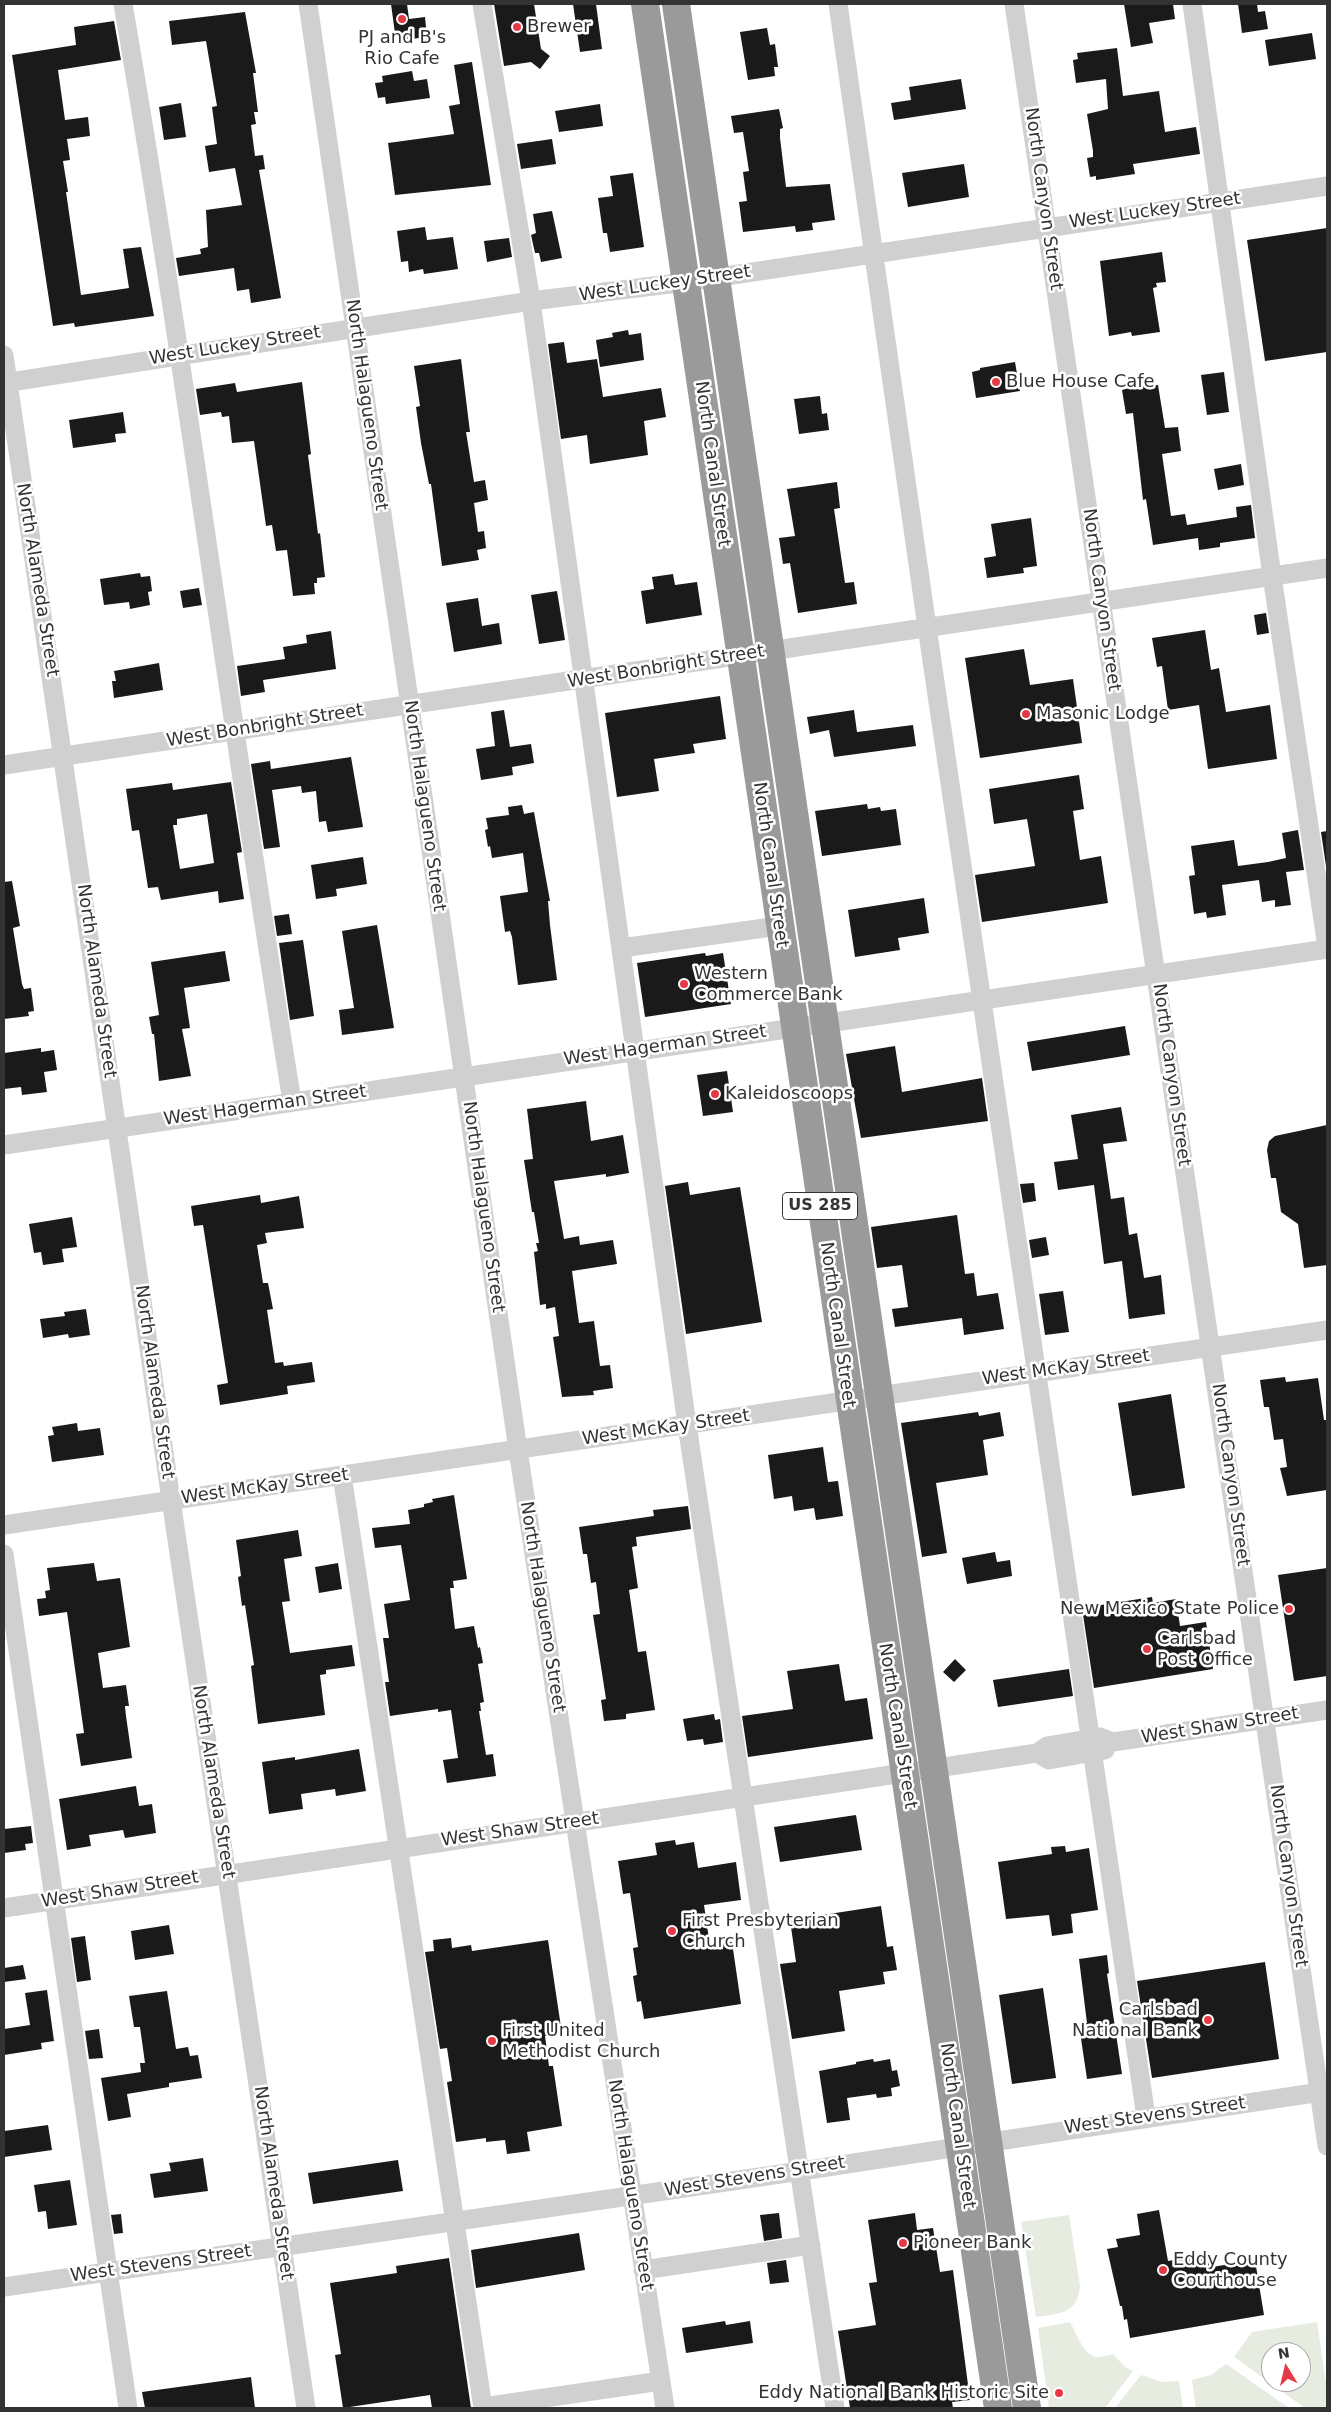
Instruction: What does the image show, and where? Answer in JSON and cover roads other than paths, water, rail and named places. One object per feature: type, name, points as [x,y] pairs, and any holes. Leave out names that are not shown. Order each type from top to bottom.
[{"type":"highway","name":"North Canal Street","points":[[645,4],[848,1400],[998,2408]]},
{"type":"highway","name":"North Canal Street","points":[[676,4],[1027,2408]]},
{"type":"street","points":[[123,4],[180,355],[233,731],[292,1101]]},
{"type":"street","name":"North Halagueno Street","points":[[308,4],[518,1450],[665,2408]]},
{"type":"street","points":[[482,4],[531,301],[687,1425],[742,1797],[801,2171],[835,2408]]},
{"type":"street","points":[[838,4],[872,254],[1146,2116]]},
{"type":"street","name":"North Canyon Street","points":[[1014,4],[1264,1720],[1323,2091],[1327,2146]]},
{"type":"street","points":[[1192,4],[1272,576],[1327,948]]},
{"type":"street","name":"West Luckey Street","points":[[6,383],[531,301],[716,278],[1327,186]]},
{"type":"street","name":"North Alameda Street","points":[[4,355],[6,383],[64,757],[171,1500],[306,2408]]},
{"type":"street","name":"West Bonbright Street","points":[[4,765],[1100,600],[1327,568]]},
{"type":"street","points":[[621,948],[779,926]]},
{"type":"street","name":"West Hagerman Street","points":[[4,1145],[1327,948]]},
{"type":"street","name":"West McKay Street","points":[[4,1525],[1327,1330]]},
{"type":"street","points":[[342,1475],[483,2408],[556,2402],[660,2381]]},
{"type":"street","points":[[4,1554],[128,2408]]},
{"type":"street","name":"West Shaw Street","points":[[4,1908],[226,1873],[1037,1753],[1049,1760],[1093,1746],[1103,1752],[1113,1742],[1327,1710]]},
{"type":"street","name":"West Stevens Street","points":[[4,2287],[801,2171],[989,2140],[1323,2091]]},
{"type":"street","points":[[643,2270],[811,2245]]},
{"type":"place","name":"PJ and B's Rio Cafe","points":[[402,19]]},
{"type":"place","name":"Brewer","points":[[517,27]]},
{"type":"place","name":"Blue House Cafe","points":[[996,382]]},
{"type":"place","name":"Masonic Lodge","points":[[1026,714]]},
{"type":"place","name":"Western Commerce Bank","points":[[684,984]]},
{"type":"place","name":"Kaleidoscoops","points":[[715,1094]]},
{"type":"place","name":"New Mexico State Police","points":[[1289,1609]]},
{"type":"place","name":"Carlsbad Post Office","points":[[1147,1649]]},
{"type":"place","name":"First Presbyterian Church","points":[[672,1931]]},
{"type":"place","name":"Carlsbad National Bank","points":[[1208,2020]]},
{"type":"place","name":"First United Methodist Church","points":[[492,2041]]},
{"type":"place","name":"Pioneer Bank","points":[[903,2243]]},
{"type":"place","name":"Eddy County Courthouse","points":[[1163,2270]]},
{"type":"place","name":"Eddy National Bank Historic Site","points":[[1059,2393]]}]
